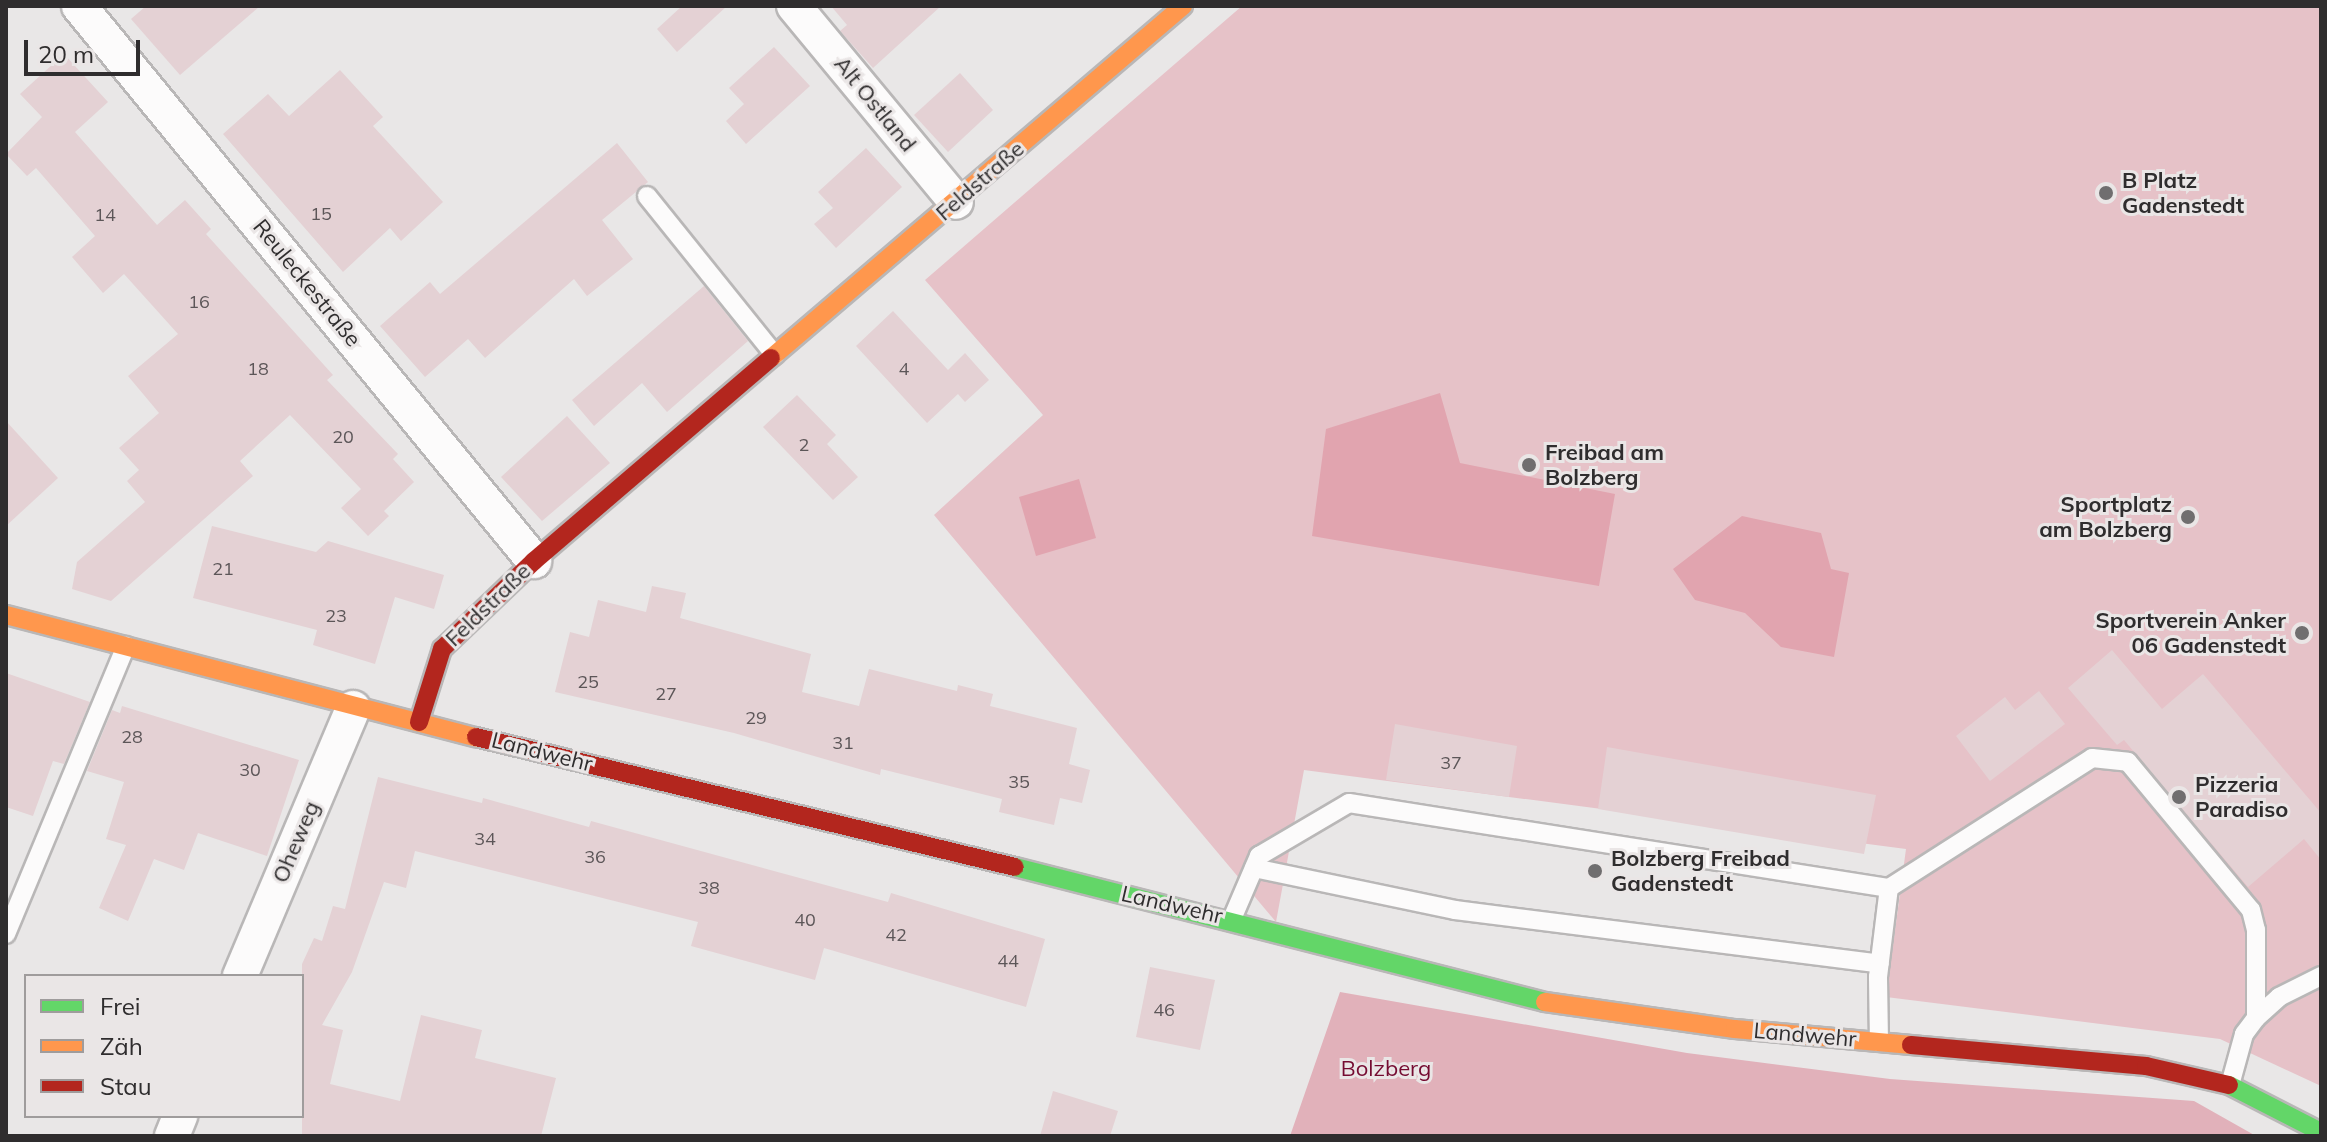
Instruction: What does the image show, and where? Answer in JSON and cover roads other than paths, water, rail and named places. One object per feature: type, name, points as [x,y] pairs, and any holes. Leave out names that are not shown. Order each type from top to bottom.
[{"type":"street","name":"Reuleckestraße","points":[[79,6],[534,561]]},
{"type":"street","name":"Alt Ostland","points":[[794,6],[956,202]]},
{"type":"street","name":"Feldstraße","points":[[419,722],[442,649],[534,561],[1183,6]]},
{"type":"street","name":"Landwehr","points":[[6,615],[353,708],[1232,919],[1548,1003],[1735,1029],[2130,1064],[2230,1085],[2321,1132]]},
{"type":"street","name":"Oheweg","points":[[241,974],[353,708]]},
{"type":"lane","points":[[647,196],[775,355]]},
{"type":"lane","points":[[6,934],[126,646]]},
{"type":"lane","points":[[1232,919],[1259,856],[1349,803],[1889,888],[2092,758],[2128,762],[2251,910],[2256,930],[2256,1018]]},
{"type":"lane","points":[[1254,868],[1455,910],[1880,964]]},
{"type":"lane","points":[[1879,1042],[1880,964],[1889,888]]},
{"type":"lane","points":[[2230,1085],[2244,1034],[2256,1018],[2279,997],[2321,976]]},
{"type":"place","name":"B Platz Gadenstedt","points":[[2106,193]]},
{"type":"place","name":"Freibad am Bolzberg","points":[[1529,465]]},
{"type":"place","name":"Sportplatz am Bolzberg","points":[[2188,517]]},
{"type":"place","name":"Sportverein Anker 06 Gadenstedt","points":[[2302,633]]},
{"type":"place","name":"Pizzeria Paradiso","points":[[2179,797]]},
{"type":"place","name":"Bolzberg Freibad Gadenstedt","points":[[1595,871]]},
{"type":"park label","name":"Bolzberg","points":[[1386,1069]]}]
